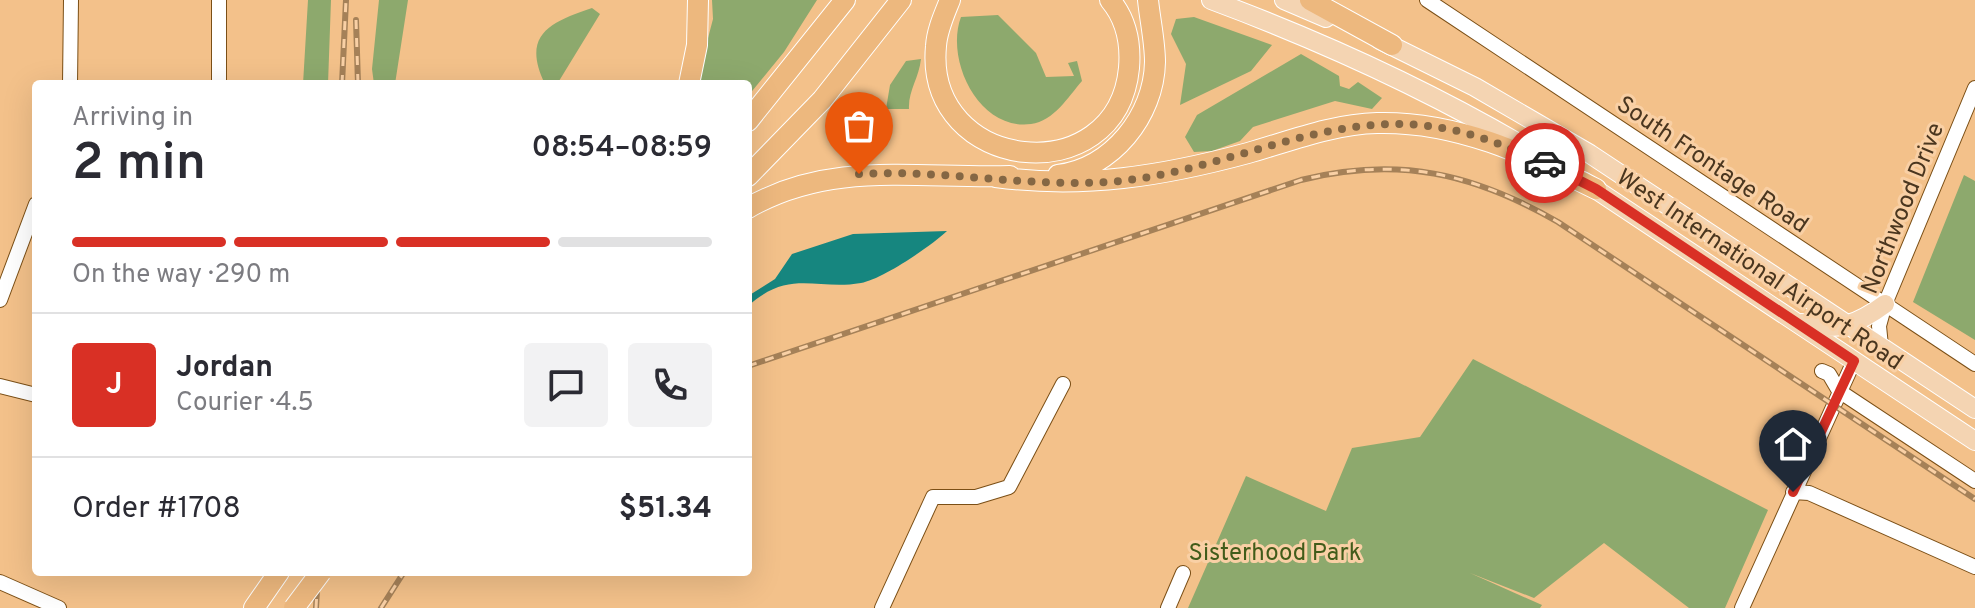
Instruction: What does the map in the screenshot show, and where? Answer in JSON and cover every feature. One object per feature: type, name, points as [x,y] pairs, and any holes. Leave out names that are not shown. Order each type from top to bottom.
[{"type":"highway","points":[[697,45],[698,0]]},
{"type":"highway","points":[[690,80],[703,28],[705,0]]},
{"type":"highway","points":[[752,116],[845,0]]},
{"type":"highway","points":[[752,172],[822,100],[901,0]]},
{"type":"highway","points":[[950,0],[938,34],[935,56],[940,86],[947,102],[966,128],[992,145],[1037,155],[1084,140],[1096,132],[1116,107],[1128,77],[1129,60],[1125,27],[1110,0]]},
{"type":"highway","points":[[996,177],[1050,175],[1085,168],[1115,149],[1128,135],[1146,104],[1154,77],[1148,0]]},
{"type":"highway","points":[[1310,0],[1392,45]]},
{"type":"highway","points":[[752,206],[789,190],[847,176],[888,173],[1073,183],[1121,181],[1186,169],[1324,131],[1397,123],[1448,129],[1493,142],[1596,189]]},
{"type":"highway","points":[[254,608],[276,576]]},
{"type":"highway","points":[[294,608],[318,576]]},
{"type":"main road","name":"West International Airport Road","points":[[1211,0],[1404,82],[1497,130],[1596,189],[1975,441]]},
{"type":"main road","name":"West International Airport Road","points":[[1284,0],[1392,45],[1553,130],[1975,409]]},
{"type":"main road","points":[[1797,291],[1841,309],[1885,304]]},
{"type":"main road","points":[[1788,318],[1821,327],[1849,326],[1885,304]]},
{"type":"street","points":[[70,80],[71,0]]},
{"type":"street","points":[[219,0],[219,80]]},
{"type":"street","name":"South Frontage Road","points":[[1427,0],[1975,364]]},
{"type":"street","name":"Northwood Drive","points":[[1881,346],[1879,326],[1885,304],[1975,88]]},
{"type":"street","points":[[0,300],[32,215]]},
{"type":"street","points":[[1742,608],[1854,361]]},
{"type":"street","points":[[1822,371],[1829,374],[1839,391],[1975,481]]},
{"type":"street","points":[[882,608],[933,497],[976,497],[1009,487],[1063,384]]},
{"type":"street","points":[[0,386],[32,394]]},
{"type":"street","points":[[1793,492],[1809,493],[1975,567]]},
{"type":"street","points":[[1168,608],[1183,573]]},
{"type":"street","points":[[0,582],[59,608]]},
{"type":"green space","points":[[308,0],[331,0],[328,80],[303,80]]},
{"type":"green space","points":[[379,0],[408,0],[396,80],[373,80]]},
{"type":"green space","points":[[712,0],[817,0],[784,52],[752,91],[752,80],[697,80],[713,19]]},
{"type":"green space","points":[[592,8],[600,14],[560,80],[543,80],[536,53],[538,42],[552,25]]},
{"type":"green space","points":[[998,15],[1036,53],[1046,77],[1074,76],[1068,63],[1077,61],[1082,81],[1060,107],[1039,122],[1012,123],[995,116],[970,89],[962,71],[957,34],[961,17]]},
{"type":"green space","points":[[1194,17],[1272,45],[1251,71],[1180,105],[1186,64],[1171,34],[1176,19]]},
{"type":"green space","points":[[1301,54],[1339,76],[1340,86],[1349,89],[1358,82],[1382,98],[1372,109],[1335,101],[1253,127],[1240,141],[1212,151],[1194,152],[1185,137],[1197,115]]},
{"type":"green space","points":[[921,59],[909,109],[886,109],[890,85],[906,61]]},
{"type":"green space","points":[[1964,175],[1975,181],[1975,340],[1913,302]]},
{"type":"green space","name":"Sisterhood Park","points":[[1473,359],[1768,510],[1725,608],[1689,608],[1604,543],[1534,598],[1470,573],[1542,605],[1540,608],[1188,608],[1246,476],[1326,511],[1352,448],[1420,437]]},
{"type":"water","points":[[947,231],[906,261],[870,280],[845,285],[791,284],[763,294],[752,303],[752,293],[775,279],[792,254],[853,234]]},
{"type":"railway","points":[[342,80],[346,0]]},
{"type":"railway","points":[[356,20],[358,80]]},
{"type":"railway","points":[[752,365],[1301,180],[1336,173],[1403,170],[1434,174],[1496,191],[1558,222],[1975,499]]},
{"type":"railway","points":[[316,608],[318,576]]},
{"type":"railway","points":[[381,608],[401,576]]},
{"type":"way so far","points":[[859,174],[952,175],[1073,183],[1121,181],[1186,169],[1324,131],[1374,123],[1448,129],[1493,142],[1545,163]]},
{"type":"route","points":[[1545,163],[1596,189],[1854,361],[1793,492]]}]
